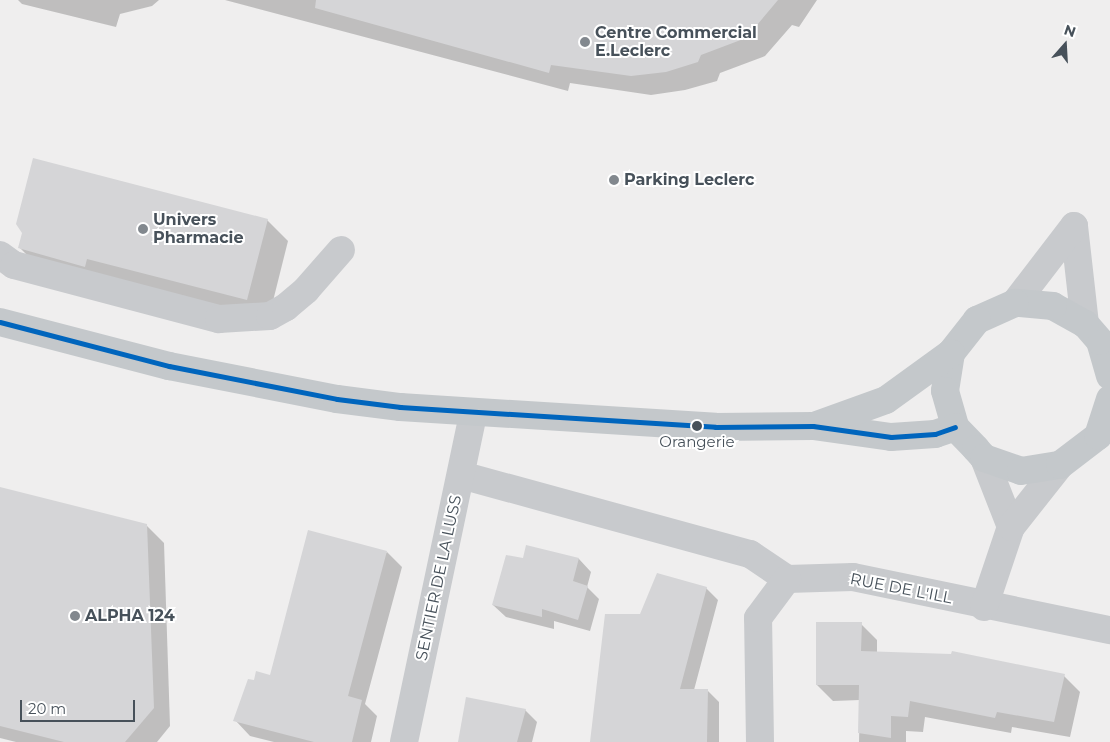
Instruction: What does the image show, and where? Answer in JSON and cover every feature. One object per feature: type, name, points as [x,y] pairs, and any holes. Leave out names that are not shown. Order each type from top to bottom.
[{"type":"main road","points":[[813,426],[886,400],[951,353],[977,320],[1015,303],[1053,306],[1098,337],[1110,376]]},
{"type":"main road","points":[[0,322],[170,366],[338,399],[473,414],[715,427],[813,426],[891,437],[935,434],[955,427]]},
{"type":"main road","points":[[951,353],[945,391],[955,427],[984,458],[1021,471],[1060,465],[1104,434],[1110,399]]},
{"type":"street","points":[[1015,303],[1074,226],[1098,337]]},
{"type":"street","points":[[0,255],[14,265],[219,319],[270,316],[306,290],[341,250]]},
{"type":"street","name":"SENTIER DE LA LUSS","points":[[404,742],[473,414]]},
{"type":"street","points":[[984,458],[1011,527]]},
{"type":"street","points":[[984,606],[1011,527],[1060,465]]},
{"type":"street","points":[[461,475],[750,554],[787,580],[758,618],[760,742]]},
{"type":"street","name":"RUE DE L'ILL","points":[[787,580],[853,577],[984,606],[1110,630]]},
{"type":"building","name":"Centre Commercial E.Leclerc","points":[[316,0],[778,0],[746,38],[701,55],[698,62],[666,72],[631,76],[551,65],[549,73],[315,8]]},
{"type":"building","name":"Univers Pharmacie","points":[[33,158],[268,219],[247,300],[87,259],[85,267],[18,248],[22,233],[16,224]]},
{"type":"building","name":"ALPHA 124","points":[[0,487],[147,524],[154,708],[125,742],[64,742],[0,726]]},
{"type":"building","points":[[308,530],[387,551],[348,696],[362,700],[352,742],[314,742],[233,721],[248,679],[254,680],[256,671],[270,675]]},
{"type":"building","points":[[526,545],[579,558],[573,581],[588,586],[578,620],[542,609],[542,617],[492,605],[506,555],[523,558]]},
{"type":"building","points":[[657,573],[707,587],[680,689],[708,689],[707,742],[590,742],[605,614],[640,614]]},
{"type":"building","points":[[816,622],[862,622],[861,651],[951,654],[952,651],[1065,674],[1054,722],[997,712],[995,718],[910,701],[908,717],[891,716],[891,738],[858,733],[859,685],[816,685]]},
{"type":"building","points":[[466,697],[526,709],[517,742],[458,742]]},
{"type":"transit line","points":[[0,322],[169,366],[337,399],[400,407],[715,427],[813,426],[891,437],[935,434],[955,427]]},
{"type":"place","name":"Centre Commercial E.Leclerc","points":[[585,42]]},
{"type":"place","name":"Parking Leclerc","points":[[614,180]]},
{"type":"place","name":"Univers Pharmacie","points":[[143,229]]},
{"type":"place","name":"Orangerie","points":[[697,426]]},
{"type":"place","name":"ALPHA 124","points":[[75,616]]}]
